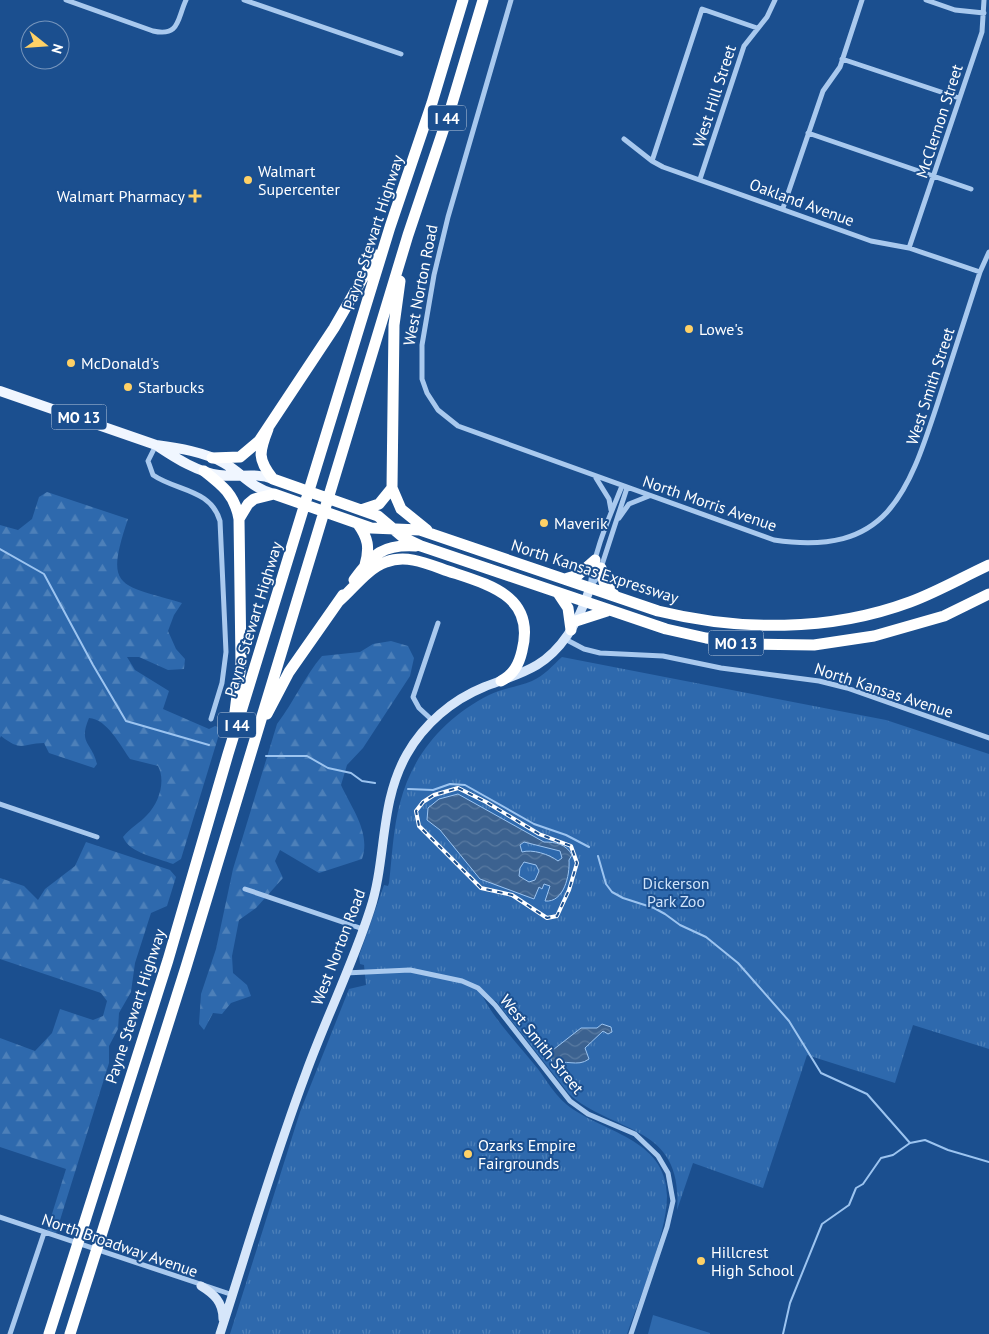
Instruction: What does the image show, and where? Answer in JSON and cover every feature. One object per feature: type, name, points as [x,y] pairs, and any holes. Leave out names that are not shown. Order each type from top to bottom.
[{"type":"highway","name":"Payne Stewart Highway","points":[[49,1334],[168,960],[228,754],[390,226],[432,103],[463,0]]},
{"type":"highway","name":"Payne Stewart Highway","points":[[70,1334],[186,967],[249,752],[408,234],[451,107],[483,0]]},
{"type":"highway","points":[[273,479],[264,468],[260,458],[262,444],[268,430],[359,288],[390,226]]},
{"type":"highway","points":[[408,234],[394,325],[392,488],[401,509],[433,535]]},
{"type":"highway","points":[[212,458],[231,459],[243,456],[268,430]]},
{"type":"highway","points":[[204,471],[229,492],[238,508],[239,519],[241,663],[228,754]]},
{"type":"highway","name":"North Kansas Expressway","points":[[273,479],[344,511],[358,524],[376,528],[412,528],[658,612],[683,618],[757,626],[834,621],[910,602],[989,565]]},
{"type":"highway","points":[[361,510],[379,504],[392,488]]},
{"type":"highway","points":[[239,519],[248,504],[254,499],[279,496]]},
{"type":"highway","name":"North Kansas Expressway","points":[[279,496],[344,511],[361,510],[382,518],[392,529],[409,541],[421,546],[607,611],[686,634],[752,644],[822,644],[859,639],[944,616],[989,594]]},
{"type":"highway","points":[[358,524],[365,534],[369,545],[365,565]]},
{"type":"highway","points":[[249,752],[282,684],[365,565],[378,552],[388,548],[399,545],[421,546]]},
{"type":"highway","points":[[339,601],[379,565],[400,558],[423,562],[499,589],[518,608],[526,629],[525,640],[517,666],[501,681]]},
{"type":"highway","points":[[565,579],[578,575],[598,564],[604,582],[616,597]]},
{"type":"highway","points":[[558,593],[568,608],[570,630],[607,611]]},
{"type":"main road","name":"North Kansas Expressway","points":[[0,392],[156,445],[181,449],[212,458],[228,466],[257,488],[279,496]]},
{"type":"main road","name":"North Kansas Expressway","points":[[156,445],[177,459],[204,471],[219,475],[260,475],[273,479]]},
{"type":"main road","name":"West Norton Road","points":[[222,1330],[294,1106],[363,929],[378,880],[386,810],[392,786],[408,751],[432,720],[465,696],[537,665],[570,630],[585,603],[590,588]]},
{"type":"main road","points":[[202,1286],[215,1296],[221,1304],[222,1330]]},
{"type":"street","points":[[66,0],[153,31],[166,33],[176,25],[186,0]]},
{"type":"street","points":[[244,0],[401,54]]},
{"type":"street","name":"West Norton Road","points":[[512,0],[480,103],[439,254],[422,346],[422,379],[434,406],[458,426],[625,487]]},
{"type":"street","name":"West Hill Street","points":[[700,179],[742,51],[749,36],[766,17],[775,0]]},
{"type":"street","points":[[783,208],[823,90],[837,72],[862,0]]},
{"type":"street","points":[[926,0],[955,10],[984,13]]},
{"type":"street","name":"McClernon Street","points":[[909,248],[982,32],[984,0]]},
{"type":"street","points":[[652,161],[702,10],[757,28]]},
{"type":"street","points":[[842,59],[959,98]]},
{"type":"street","points":[[808,133],[971,189]]},
{"type":"street","name":"Oakland Avenue","points":[[624,139],[652,161],[700,179],[871,240],[909,248],[980,272]]},
{"type":"street","name":"West Smith Street","points":[[896,504],[911,479],[923,448],[980,272],[989,252]]},
{"type":"street","points":[[156,445],[148,461],[153,475],[204,498],[215,508],[220,520],[226,652],[222,682],[210,718]]},
{"type":"street","points":[[595,477],[609,499],[611,511]]},
{"type":"street","name":"West Norton Road","points":[[590,588],[611,511],[625,487]]},
{"type":"street","name":"West Norton Road","points":[[590,588],[598,578],[598,564],[616,522],[625,487]]},
{"type":"street","name":"North Morris Avenue","points":[[625,487],[774,540],[800,543],[828,541],[856,533],[877,521],[896,504]]},
{"type":"street","points":[[616,522],[629,504],[649,496]]},
{"type":"street","points":[[432,720],[418,708],[413,697],[438,623]]},
{"type":"street","name":"North Kansas Avenue","points":[[570,630],[584,648],[600,652],[663,656],[721,668],[806,678],[847,688],[989,738]]},
{"type":"street","points":[[0,804],[97,837]]},
{"type":"street","points":[[245,889],[363,929]]},
{"type":"street","name":"West Smith Street","points":[[345,973],[410,970],[462,981],[478,988],[495,1004],[570,1101],[588,1114],[640,1138],[658,1156],[668,1173],[673,1194],[669,1219],[631,1334]]},
{"type":"street","name":"North Broadway Avenue","points":[[0,1217],[233,1295]]},
{"type":"street","points":[[10,1334],[44,1232]]},
{"type":"green space","points":[[47,492],[128,519],[117,559],[118,572],[122,580],[131,587],[144,592],[182,603],[174,615],[168,631],[176,649],[185,659],[184,669],[168,670],[139,657],[127,657],[135,670],[169,691],[163,709],[209,729],[215,726],[221,728],[181,859],[173,864],[138,851],[126,843],[123,837],[144,818],[158,798],[161,785],[160,772],[158,766],[130,759],[102,723],[96,719],[89,718],[86,727],[85,738],[97,764],[94,768],[49,753],[44,743],[18,746],[1,736],[0,738],[0,525],[18,530],[32,519],[39,497]]},
{"type":"green space","points":[[391,641],[408,646],[414,658],[410,676],[363,748],[347,765],[341,785],[362,830],[364,849],[362,859],[319,873],[280,850],[275,861],[283,878],[256,908],[239,920],[232,956],[233,973],[247,985],[251,996],[231,1003],[222,1014],[213,1013],[204,1030],[199,1024],[201,994],[216,949],[233,869],[277,724],[322,656],[360,652],[373,644]]},
{"type":"green space","name":"Dickerson Park Zoo","points":[[562,657],[886,720],[989,754],[989,1049],[913,1025],[895,1083],[807,1055],[763,1188],[693,1163],[677,1210],[676,1182],[669,1161],[658,1146],[642,1135],[587,1107],[569,1094],[496,1001],[483,997],[501,1025],[566,1104],[580,1114],[629,1139],[644,1149],[656,1161],[664,1176],[667,1196],[663,1228],[627,1334],[230,1334],[300,1112],[349,989],[366,985],[364,965],[360,964],[359,956],[384,885],[388,886],[389,883],[394,833],[405,785],[432,739],[458,714],[489,695],[536,679]]},
{"type":"green space","points":[[86,842],[170,870],[176,877],[167,906],[151,913],[135,963],[131,992],[119,1013],[118,1029],[109,1046],[109,1063],[56,1233],[47,1230],[66,1169],[0,1147],[0,1038],[35,1051],[52,1033],[60,1009],[93,1020],[103,1016],[107,1001],[101,993],[0,959],[0,878],[24,886],[38,900],[45,889],[75,866]]},
{"type":"green space","points":[[653,1315],[710,1333],[710,1334],[648,1334]]},
{"type":"water","points":[[458,794],[544,842],[557,843],[567,848],[572,855],[569,860],[567,880],[557,898],[545,901],[550,886],[544,884],[542,889],[539,887],[534,899],[480,879],[440,830],[427,820],[428,808],[439,799]],"holes":[[[524,842],[560,851],[562,858],[558,861],[540,853],[522,852],[520,845]],[[524,862],[536,865],[539,871],[535,880],[529,882],[519,876],[520,868]]]},
{"type":"water","points":[[602,1024],[611,1027],[612,1032],[608,1034],[603,1031],[585,1048],[589,1059],[580,1063],[562,1062],[553,1065],[549,1053],[581,1028],[597,1028]]},
{"type":"waterway","points":[[0,549],[44,574],[93,665],[126,721],[209,745]]},
{"type":"waterway","points":[[266,756],[307,756],[328,768],[351,773],[362,781],[375,783]]},
{"type":"waterway","points":[[408,789],[433,790],[450,784],[465,785],[534,824],[566,835],[589,847]]},
{"type":"waterway","points":[[598,856],[606,884],[612,892],[623,898],[654,908],[680,925],[706,937],[738,963],[789,1021],[821,1073],[867,1094],[910,1143],[925,1140],[948,1150],[989,1162]]},
{"type":"waterway","points":[[783,1334],[790,1303],[822,1224],[849,1205],[856,1188],[863,1184],[881,1158],[893,1155],[910,1143]]},
{"type":"railway","points":[[458,788],[486,802],[539,834],[571,846],[577,863],[569,890],[557,916],[547,918],[512,895],[481,888],[419,826],[416,811],[423,802],[434,795],[458,788]]},
{"type":"place","name":"Walmart Supercenter","points":[[248,180]]},
{"type":"place","name":"Walmart Pharmacy","points":[[195,196]]},
{"type":"place","name":"Lowe's","points":[[689,329]]},
{"type":"place","name":"McDonald's","points":[[71,363]]},
{"type":"place","name":"Starbucks","points":[[128,387]]},
{"type":"place","name":"Maverik","points":[[544,523]]},
{"type":"place","name":"Ozarks Empire Fairgrounds","points":[[468,1154]]},
{"type":"place","name":"Hillcrest High School","points":[[701,1261]]}]
